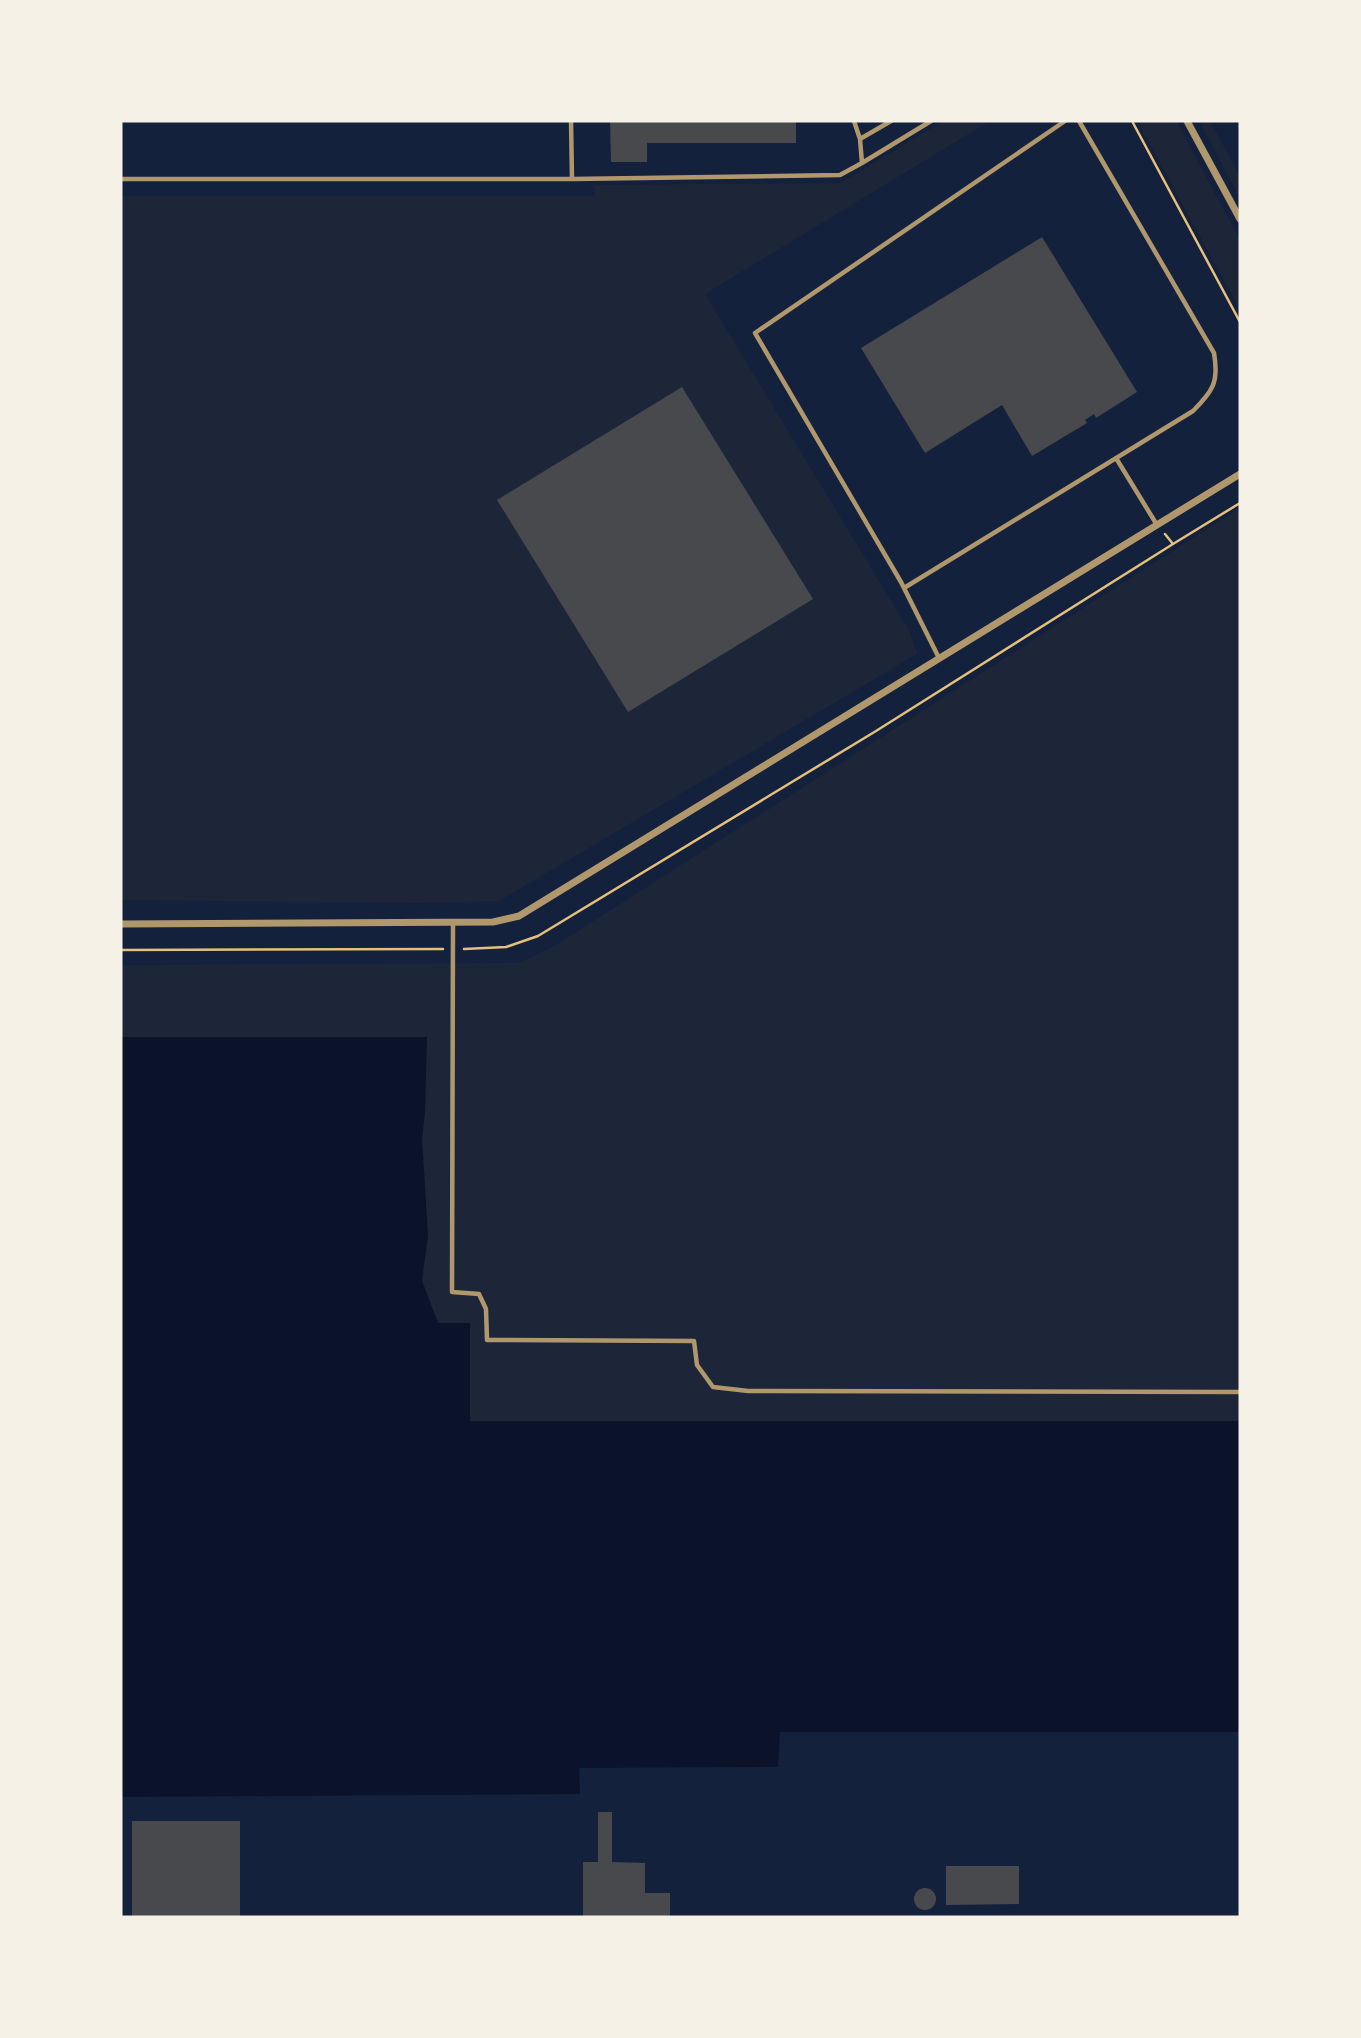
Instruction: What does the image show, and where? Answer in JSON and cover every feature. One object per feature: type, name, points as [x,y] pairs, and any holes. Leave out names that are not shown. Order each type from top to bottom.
[{"type":"street","points":[[1187,121],[1240,219]]},
{"type":"street","points":[[121,924],[494,922],[519,916],[1240,474]]},
{"type":"lane","points":[[571,121],[572,179]]},
{"type":"lane","points":[[854,121],[860,139],[862,163]]},
{"type":"lane","points":[[860,139],[891,121]]},
{"type":"lane","points":[[121,179],[572,179],[840,175],[931,121]]},
{"type":"lane","points":[[939,658],[904,588],[755,334],[1065,121]]},
{"type":"lane","points":[[904,588],[1193,411],[1209,395],[1216,381],[1214,353],[1079,121]]},
{"type":"lane","points":[[1116,458],[1157,525]]},
{"type":"lane","points":[[453,922],[452,1292],[479,1294],[486,1309],[487,1340],[694,1341],[697,1365],[713,1387],[748,1391],[1240,1392]]},
{"type":"path","points":[[1132,121],[1240,322]]},
{"type":"path","points":[[1157,525],[1173,544],[1240,503]]},
{"type":"shaded area","points":[[943,121],[990,121],[705,294],[910,632],[917,654],[499,901],[422,903],[121,900],[121,196],[595,196],[595,185],[840,183]]},
{"type":"shaded area","points":[[1137,121],[1176,121],[1240,240],[1240,310]]},
{"type":"shaded area","points":[[1199,121],[1210,121],[1240,176],[1240,198]]},
{"type":"shaded area","points":[[1240,508],[1240,1421],[470,1421],[470,1323],[438,1323],[422,1281],[426,1202],[422,1139],[426,1037],[121,1037],[121,965],[519,963],[556,945]]},
{"type":"shaded area","points":[[121,1037],[427,1037],[422,1139],[428,1236],[422,1281],[438,1323],[470,1323],[470,1421],[1240,1421],[1240,1732],[780,1732],[778,1767],[579,1768],[580,1794],[121,1797]]},
{"type":"building","points":[[610,121],[796,121],[796,143],[647,143],[647,162],[611,162]]},
{"type":"building","points":[[1042,237],[1137,392],[1096,418],[1094,414],[1085,420],[1087,423],[1032,456],[1002,405],[925,453],[861,348]]},
{"type":"building","points":[[682,387],[813,599],[628,712],[497,500]]},
{"type":"building","points":[[598,1812],[612,1812],[612,1862],[645,1863],[645,1893],[670,1893],[670,1917],[583,1917],[583,1862],[598,1862]]},
{"type":"building","points":[[132,1821],[240,1821],[240,1917],[132,1917]]},
{"type":"building","points":[[946,1866],[1019,1866],[1019,1904],[946,1905]]},
{"type":"building","points":[[925,1888],[933,1891],[936,1899],[933,1907],[925,1910],[917,1907],[914,1899],[917,1891]]}]
